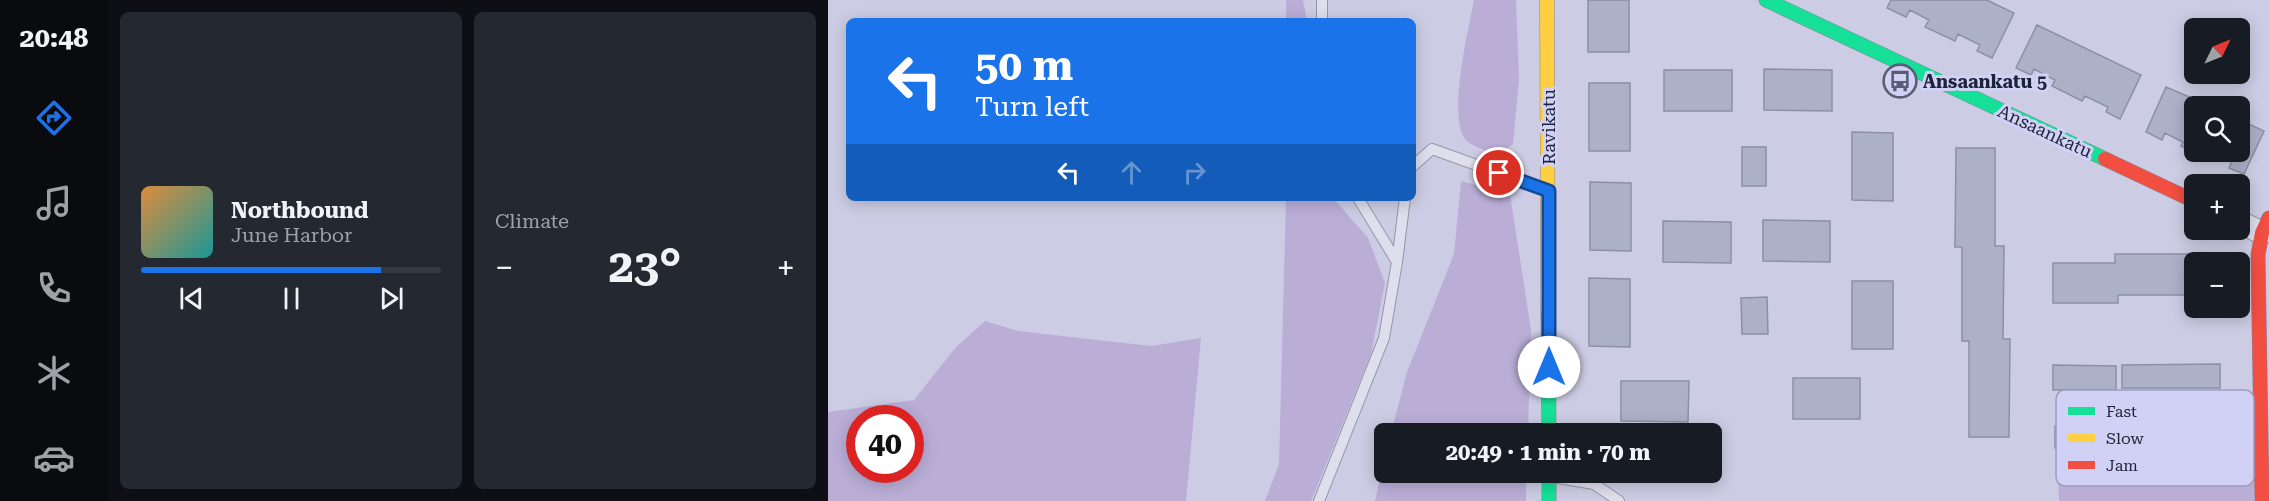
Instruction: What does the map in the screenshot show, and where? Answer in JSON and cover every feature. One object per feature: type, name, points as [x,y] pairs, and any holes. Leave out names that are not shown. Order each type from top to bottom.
[{"type":"street","name":"Ravikatu","points":[[1547,0],[1549,423]]},
{"type":"street","name":"Ansaankatu","points":[[1766,0],[2184,196]]},
{"type":"street","points":[[2250,223],[2266,225],[2258,255],[2262,501]]},
{"type":"street","points":[[1549,483],[1549,501]]},
{"type":"lane","points":[[1322,0],[1322,18]]},
{"type":"lane","points":[[1416,163],[1432,149],[1549,191]]},
{"type":"lane","points":[[1360,201],[1397,262]]},
{"type":"lane","points":[[1319,501],[1384,338],[1406,201]]},
{"type":"lane","points":[[1594,483],[1619,501]]},
{"type":"shaded area","points":[[1286,0],[1303,0],[1306,18],[1286,18]]},
{"type":"shaded area","points":[[1474,0],[1516,0],[1519,80],[1513,144],[1498,154],[1468,142],[1461,132],[1458,97],[1460,75]]},
{"type":"shaded area","points":[[1461,181],[1510,194],[1531,330],[1528,423],[1394,423],[1407,372],[1454,254]]},
{"type":"shaded area","points":[[1286,201],[1336,201],[1368,238],[1385,283],[1371,354],[1311,501],[1265,501],[1279,464]]},
{"type":"shaded area","points":[[985,321],[1018,331],[1151,346],[1201,338],[1186,501],[828,501],[828,412],[846,409],[846,483],[924,483],[924,405],[878,405],[914,400],[956,347]]},
{"type":"shaded area","points":[[1379,483],[1526,483],[1526,501],[1375,501]]},
{"type":"shaded area","points":[[2058,486],[2254,486],[2254,501],[2059,501]]},
{"type":"building","points":[[1588,0],[1629,0],[1629,52],[1588,52]]},
{"type":"building","points":[[1891,0],[1987,0],[2014,13],[1992,58],[1977,51],[1980,45],[1958,34],[1955,41],[1925,27],[1929,20],[1910,10],[1906,17],[1887,8]]},
{"type":"building","points":[[2037,25],[2141,75],[2120,119],[2106,112],[2108,107],[2085,96],[2082,101],[2052,86],[2055,80],[2034,69],[2031,75],[2016,68]]},
{"type":"building","points":[[1764,69],[1832,70],[1832,111],[1764,110]]},
{"type":"building","points":[[1664,70],[1732,70],[1732,111],[1664,111]]},
{"type":"building","points":[[1589,83],[1630,83],[1630,151],[1589,151]]},
{"type":"building","points":[[2166,87],[2187,96],[2184,96],[2184,147],[2181,146],[2183,142],[2165,133],[2162,140],[2146,132]]},
{"type":"building","points":[[2250,125],[2264,131],[2250,161]]},
{"type":"building","points":[[1852,132],[1893,133],[1893,201],[1852,200]]},
{"type":"building","points":[[1742,147],[1766,147],[1766,186],[1742,186]]},
{"type":"building","points":[[1956,148],[1995,148],[1995,246],[2004,246],[2003,339],[2010,339],[2009,437],[1969,437],[1969,341],[1962,341],[1962,247],[1955,247]]},
{"type":"building","points":[[2232,162],[2250,162],[2244,174],[2229,168]]},
{"type":"building","points":[[1590,182],[1631,183],[1631,251],[1590,250]]},
{"type":"building","points":[[1763,220],[1830,221],[1830,262],[1763,261]]},
{"type":"building","points":[[1663,221],[1731,222],[1731,263],[1663,262]]},
{"type":"building","points":[[2115,254],[2184,254],[2184,295],[2118,295],[2118,303],[2053,303],[2053,263],[2115,263]]},
{"type":"building","points":[[1589,278],[1630,279],[1630,347],[1589,346]]},
{"type":"building","points":[[1852,281],[1893,281],[1893,349],[1852,349]]},
{"type":"building","points":[[1767,297],[1768,334],[1742,334],[1741,298]]},
{"type":"building","points":[[2220,364],[2220,388],[2122,388],[2122,365]]},
{"type":"building","points":[[2053,365],[2116,366],[2116,390],[2053,390]]},
{"type":"building","points":[[1793,378],[1860,378],[1860,419],[1793,419]]},
{"type":"building","points":[[1621,381],[1689,381],[1688,422],[1621,421]]},
{"type":"traffic: fast","points":[[1766,0],[2105,159]]},
{"type":"traffic: fast","points":[[1548,309],[1549,423]]},
{"type":"traffic: fast","points":[[1549,483],[1549,501]]},
{"type":"traffic: slow","points":[[1547,0],[1548,309]]},
{"type":"traffic: jam","points":[[2105,159],[2184,196]]},
{"type":"traffic: jam","points":[[2262,501],[2258,255],[2262,233],[2269,218]]},
{"type":"place","name":"Ansaankatu 5","points":[[1900,81]]},
{"type":"route","points":[[1499,173],[1549,191],[1549,367]]}]
